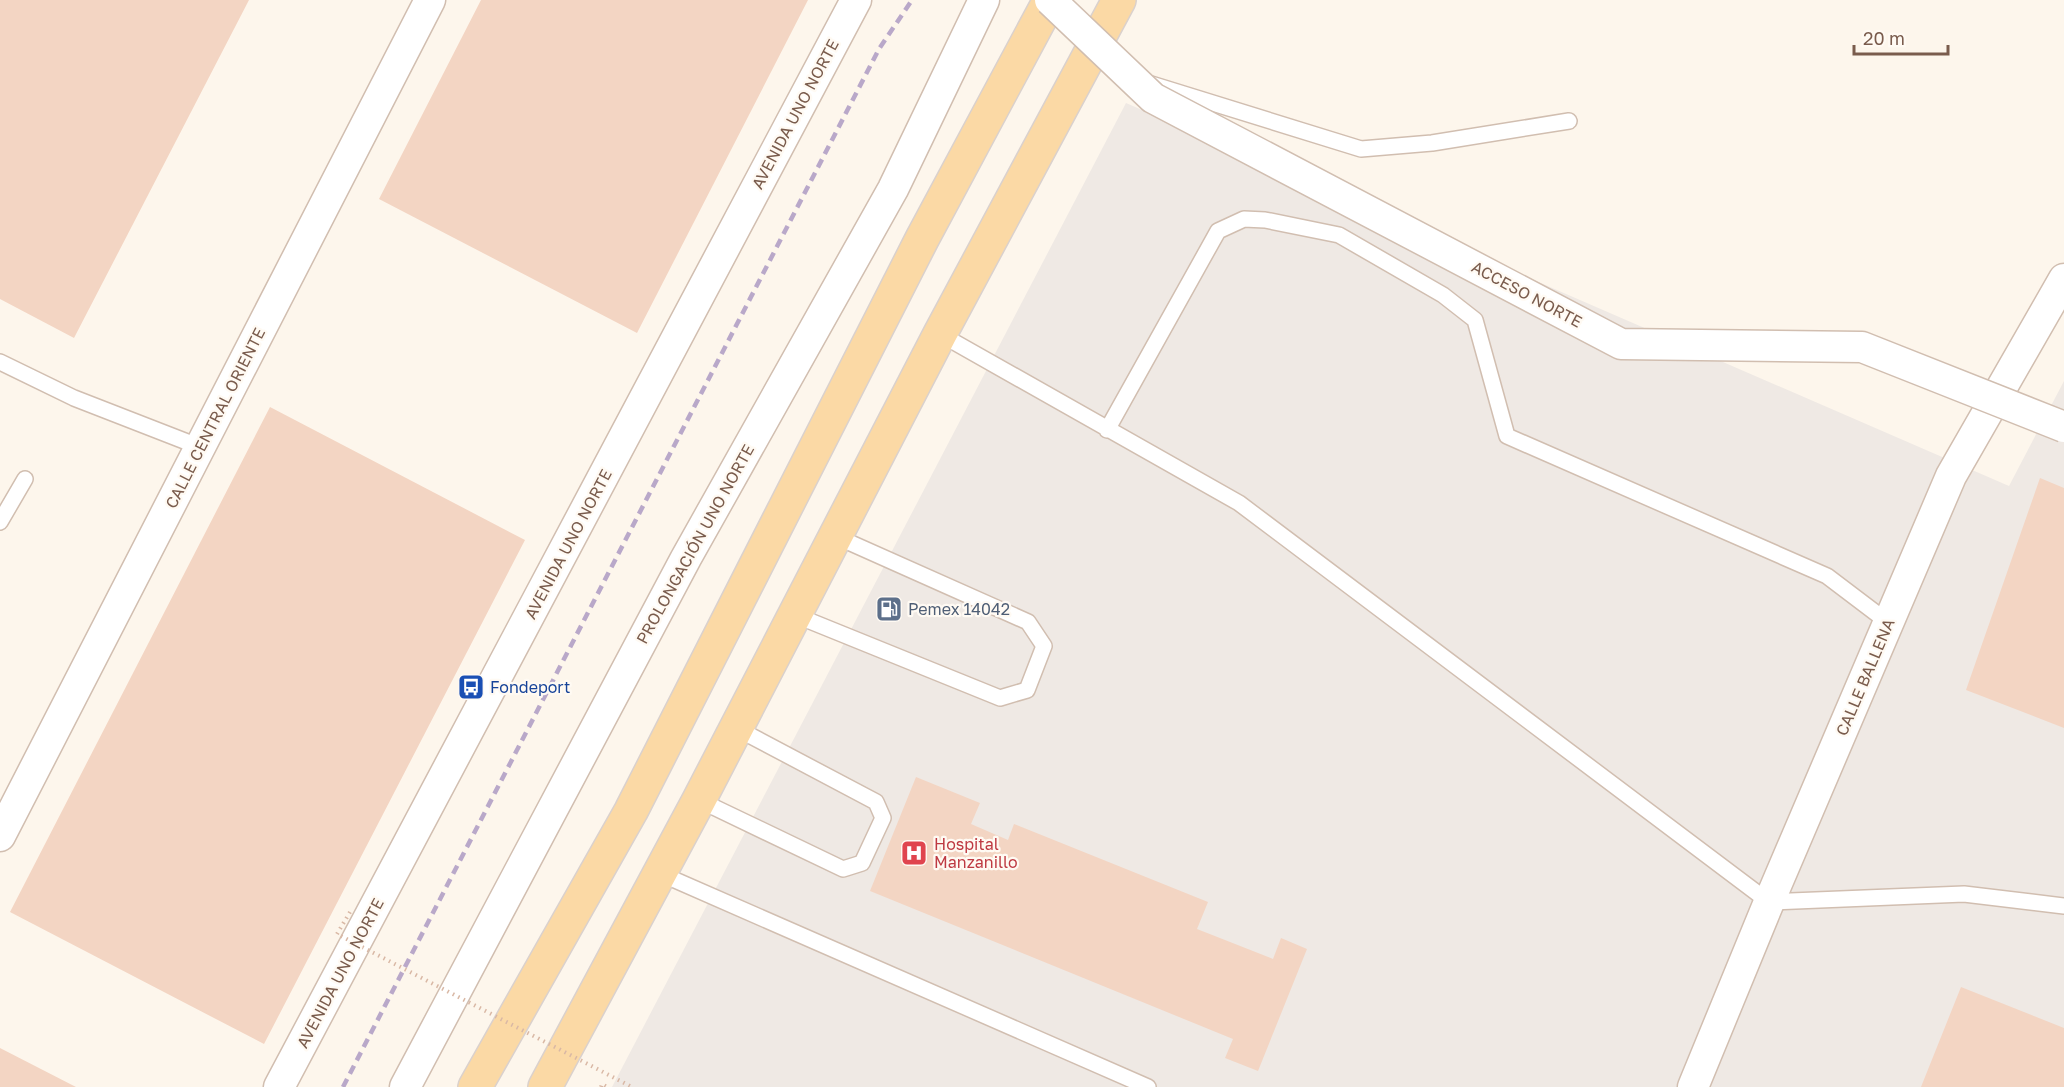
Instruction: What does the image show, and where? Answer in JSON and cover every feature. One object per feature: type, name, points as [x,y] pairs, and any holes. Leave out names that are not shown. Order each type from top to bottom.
[{"type":"main road","points":[[475,1087],[631,811],[922,239],[1050,0]]},
{"type":"main road","points":[[552,1085],[659,873],[940,334],[1119,0]]},
{"type":"street","name":"CALLE CENTRAL ORIENTE","points":[[0,836],[430,0]]},
{"type":"street","name":"AVENIDA UNO NORTE","points":[[279,1087],[856,0]]},
{"type":"street","name":"PROLONGACIÓN UNO NORTE","points":[[405,1087],[686,558],[893,189],[984,0]]},
{"type":"street","name":"ACCESO NORTE","points":[[1050,0],[1153,98],[1621,344],[1862,347],[2064,427]]},
{"type":"street","name":"CALLE BALLENA","points":[[1693,1087],[1769,902],[1952,476],[2064,279]]},
{"type":"lane","points":[[1085,63],[1361,149],[1432,143],[1569,121]]},
{"type":"lane","points":[[1107,430],[1218,231],[1244,219],[1265,220],[1339,236],[1443,295],[1475,320],[1507,436],[1827,576],[1889,623]]},
{"type":"lane","points":[[940,334],[1239,503],[1769,902],[1964,894],[2064,906]]},
{"type":"lane","points":[[0,362],[74,398],[200,447]]},
{"type":"lane","points":[[0,522],[26,479]]},
{"type":"lane","points":[[795,615],[1000,698],[1027,690],[1044,646],[1028,622],[835,536]]},
{"type":"lane","points":[[699,800],[843,869],[862,863],[883,818],[876,802],[736,728]]},
{"type":"lane","points":[[659,873],[1148,1087]]},
{"type":"path","points":[[350,912],[337,934],[632,1087]]},
{"type":"path","points":[[601,1087],[602,1084],[607,1087]]},
{"type":"shaded area","points":[[1126,103],[2009,486],[2064,381],[2064,1087],[612,1087]]},
{"type":"building","points":[[0,0],[249,0],[74,338],[0,299]]},
{"type":"building","points":[[481,0],[808,0],[637,333],[379,199]]},
{"type":"building","points":[[270,407],[525,540],[264,1044],[10,912]]},
{"type":"building","points":[[2040,478],[2064,488],[2064,728],[1966,690]]},
{"type":"building","points":[[916,777],[980,803],[971,824],[1008,840],[1014,824],[1208,902],[1197,929],[1273,959],[1281,938],[1307,949],[1258,1071],[1225,1058],[1233,1039],[870,891]]},
{"type":"building","points":[[1961,987],[2064,1028],[2064,1087],[1921,1087]]},
{"type":"building","points":[[0,1048],[76,1087],[0,1087]]},
{"type":"railway","points":[[343,1087],[879,49],[912,0]]},
{"type":"place","name":"Pemex 14042","points":[[889,609]]},
{"type":"place","name":"Fondeport","points":[[471,687]]},
{"type":"place","name":"Hospital Manzanillo","points":[[914,853]]}]
